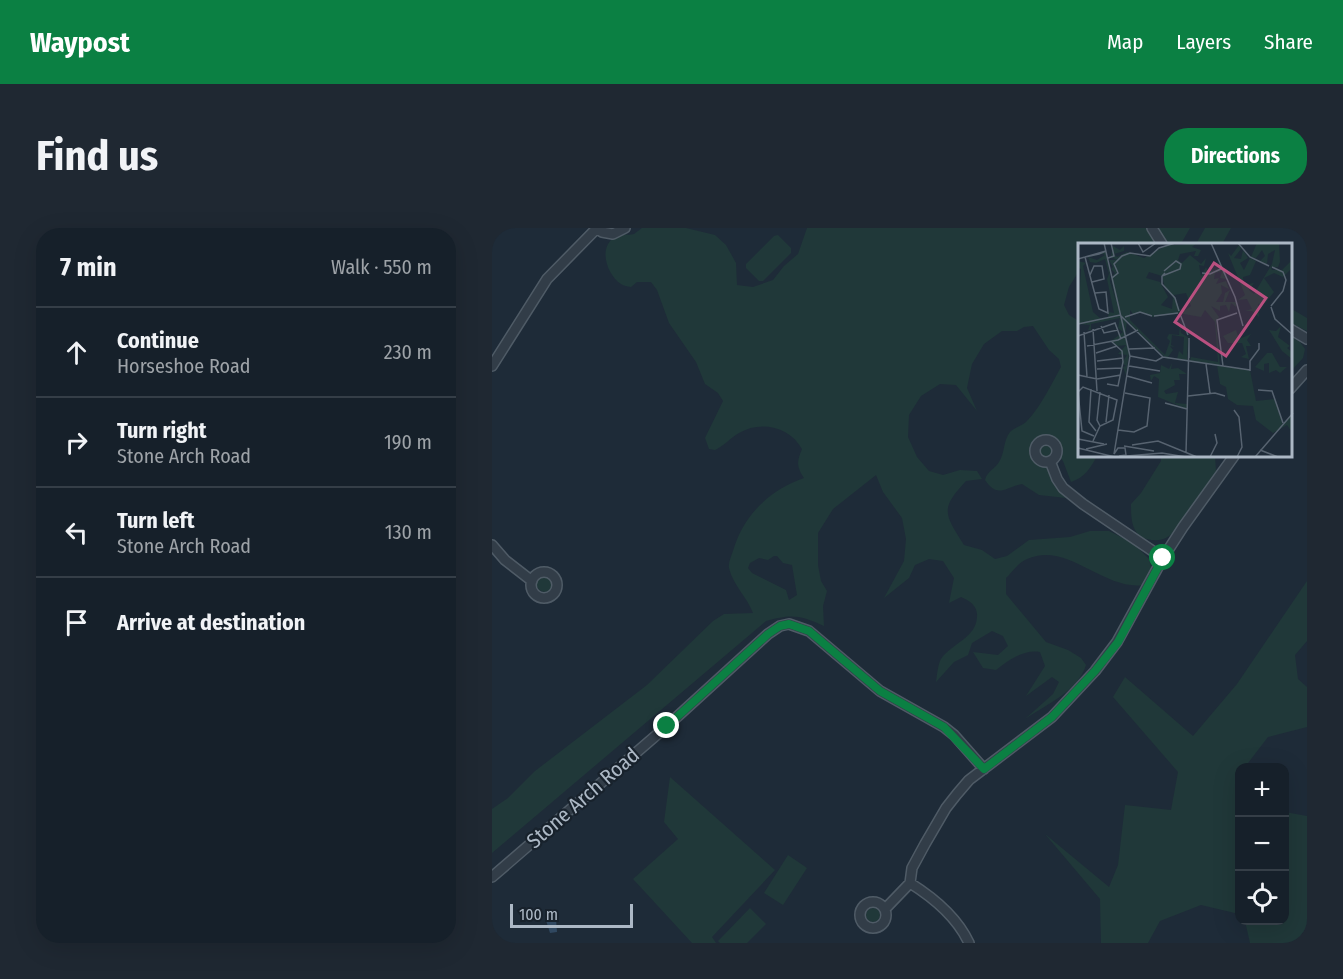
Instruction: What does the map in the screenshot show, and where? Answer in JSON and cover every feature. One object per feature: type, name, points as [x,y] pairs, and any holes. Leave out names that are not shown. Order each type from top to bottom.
[{"type":"street","points":[[492,366],[547,279],[597,228],[602,232],[613,234],[625,228]]},
{"type":"street","points":[[1152,228],[1160,243]]},
{"type":"street","points":[[1292,330],[1307,339]]},
{"type":"street","points":[[1292,387],[1307,370]]},
{"type":"street","points":[[885,909],[910,883],[912,868],[946,808],[969,780],[1052,717],[1095,671],[1118,642],[1163,558],[1232,458]]},
{"type":"street","points":[[1050,461],[1057,479],[1066,490],[1163,558]]},
{"type":"street","points":[[492,545],[505,560],[532,581]]},
{"type":"street","name":"Stone Arch Road","points":[[492,877],[667,726],[768,634],[780,626],[795,625],[809,631],[880,691],[944,727],[984,769]]},
{"type":"street","points":[[910,883],[925,892],[944,909],[969,943]]},
{"type":"green space","points":[[642,228],[686,228],[715,235],[726,245],[736,263],[737,285],[753,287],[773,280],[798,254],[807,228],[1190,228],[1184,243],[1166,243],[1163,237],[1154,240],[1152,243],[1078,243],[1078,273],[1069,287],[1064,305],[1069,315],[1078,320],[1078,458],[1096,458],[1087,472],[1071,482],[1063,461],[1056,453],[1057,469],[1066,498],[1039,495],[1022,484],[998,490],[985,480],[987,474],[1001,458],[1010,432],[1026,422],[1036,411],[1061,367],[1059,359],[1049,350],[1033,326],[1017,331],[1002,331],[984,344],[972,364],[967,388],[977,411],[956,385],[940,384],[921,396],[909,415],[908,437],[917,457],[929,471],[943,475],[960,470],[977,471],[982,479],[966,481],[949,505],[949,518],[964,545],[982,550],[995,559],[1007,556],[1029,540],[1070,537],[1090,531],[1109,531],[1133,543],[1149,559],[1152,572],[1144,585],[1129,585],[1114,581],[1071,561],[1057,556],[1042,555],[1024,560],[1006,578],[1006,594],[1046,642],[1068,650],[1081,658],[1086,665],[1069,690],[1025,719],[1053,694],[1059,682],[1052,677],[1026,696],[1045,666],[1040,652],[1022,654],[996,670],[983,668],[973,652],[998,655],[1008,646],[1003,636],[992,631],[972,643],[968,655],[954,662],[936,682],[941,659],[973,630],[977,613],[970,602],[961,597],[949,603],[954,578],[943,561],[929,559],[915,565],[909,578],[884,598],[904,561],[906,539],[902,518],[883,492],[876,475],[833,509],[818,533],[818,565],[821,581],[827,591],[823,606],[824,626],[795,617],[766,621],[492,853],[492,809],[508,798],[535,771],[647,685],[713,621],[724,614],[753,613],[729,568],[737,538],[751,516],[769,497],[791,483],[804,478],[798,463],[802,449],[790,435],[774,428],[748,429],[715,450],[709,449],[705,438],[723,401],[718,393],[705,384],[696,362],[669,323],[657,290],[651,282],[637,282],[631,287],[624,286],[616,280],[608,268],[607,247],[610,241],[618,235],[634,234]],"holes":[[[777,556],[783,563],[792,565],[797,595],[789,600],[786,590],[752,573],[748,568],[750,563],[759,558],[768,560]]]},
{"type":"green space","points":[[1205,228],[1231,228],[1223,243],[1197,243]]},
{"type":"green space","points":[[778,235],[791,248],[791,253],[763,281],[759,281],[746,268],[746,264],[774,236]]},
{"type":"green space","points":[[1292,309],[1307,318],[1307,331],[1292,324]]},
{"type":"green space","points":[[1292,337],[1300,342],[1305,349],[1303,358],[1292,370]]},
{"type":"green space","points":[[1161,458],[1215,458],[1216,471],[1211,478],[1210,485],[1179,527],[1166,538],[1153,540],[1142,537],[1135,530],[1131,504],[1141,493]]},
{"type":"green space","points":[[545,574],[551,577],[554,583],[551,589],[545,592],[539,589],[536,583],[539,577]]},
{"type":"green space","points":[[1307,581],[1307,641],[1295,655],[1298,679],[1307,687],[1307,727],[1268,737],[1248,763],[1235,763],[1235,913],[1201,905],[1160,921],[1148,943],[1101,943],[1100,899],[1045,834],[1109,887],[1118,865],[1125,805],[1171,810],[1178,772],[1113,697],[1125,677],[1193,736],[1237,684]]},
{"type":"green space","points":[[670,777],[775,870],[712,937],[716,943],[692,943],[633,879],[678,839],[664,822]]},
{"type":"green space","points":[[1289,813],[1307,816],[1307,943],[1250,943],[1246,925],[1289,925]]},
{"type":"green space","points":[[788,855],[807,868],[783,905],[764,893]]},
{"type":"green space","points":[[750,908],[766,924],[747,943],[720,943],[718,941]]},
{"type":"green space","points":[[870,908],[876,908],[880,915],[876,922],[870,922],[866,918],[866,912]]},
{"type":"water","points":[[553,915],[556,919],[557,932],[550,933],[545,917]]},
{"type":"route","points":[[667,726],[768,634],[780,626],[789,624],[809,631],[880,691],[944,727],[984,769],[1052,717],[1080,689],[1118,642],[1163,558]]}]
